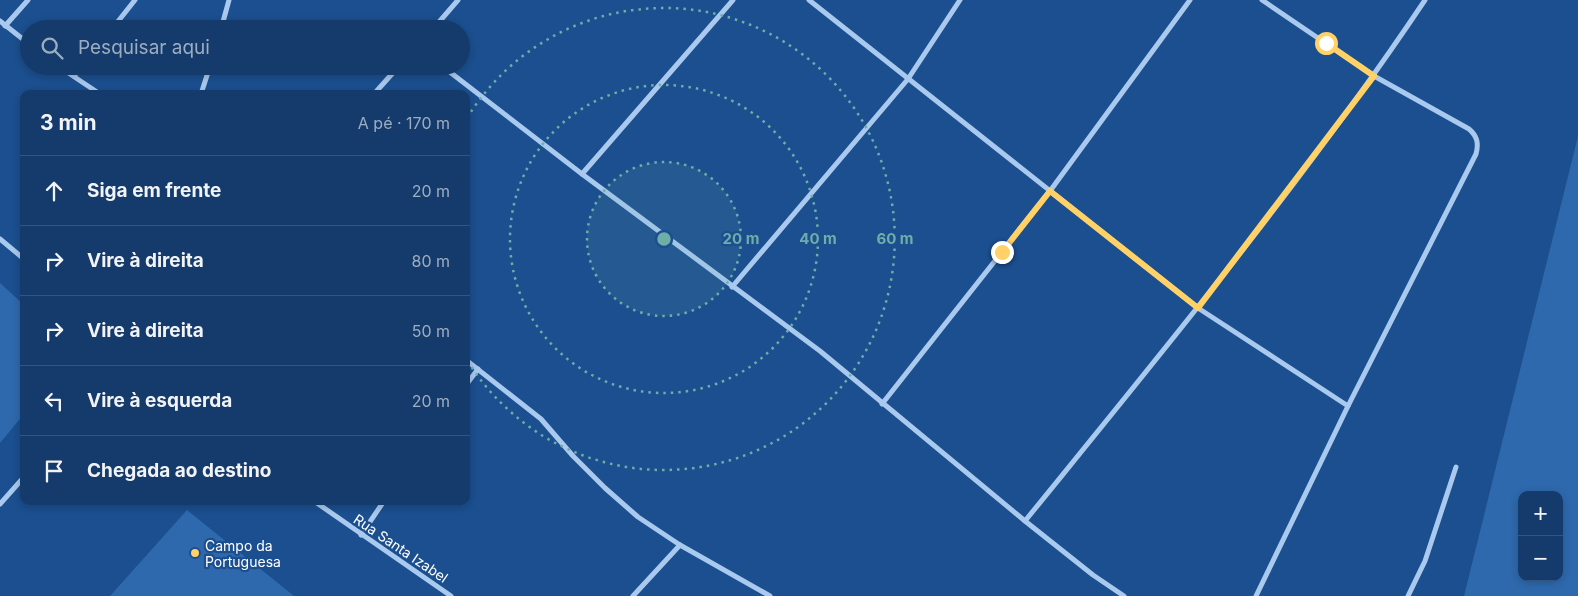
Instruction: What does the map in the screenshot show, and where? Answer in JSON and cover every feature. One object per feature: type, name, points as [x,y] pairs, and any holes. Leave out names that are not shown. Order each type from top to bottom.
[{"type":"street","points":[[5,26],[28,0]]},
{"type":"street","points":[[119,20],[135,0]]},
{"type":"street","points":[[223,20],[229,0]]},
{"type":"street","points":[[441,20],[458,0]]},
{"type":"street","points":[[582,174],[733,0]]},
{"type":"street","points":[[809,0],[1198,308],[1348,406]]},
{"type":"street","points":[[732,286],[908,79],[960,0]]},
{"type":"street","points":[[882,404],[1050,191],[1190,0]]},
{"type":"street","points":[[1256,596],[1348,406],[1478,147],[1474,134],[1469,129],[1374,76],[1262,0]]},
{"type":"street","points":[[1025,521],[1198,308],[1374,76],[1425,0]]},
{"type":"street","points":[[0,22],[20,37]]},
{"type":"street","points":[[203,90],[207,75]]},
{"type":"street","points":[[378,90],[391,75]]},
{"type":"street","points":[[454,75],[582,174],[820,351],[1025,521],[1124,596]]},
{"type":"street","points":[[74,76],[94,90]]},
{"type":"street","points":[[0,239],[20,256]]},
{"type":"street","points":[[470,363],[541,419],[573,456],[638,517],[680,545],[770,596]]},
{"type":"street","points":[[470,380],[478,369]]},
{"type":"street","points":[[1408,596],[1425,561],[1456,467]]},
{"type":"street","points":[[0,504],[20,482]]},
{"type":"street","name":"Rua Santa Izabel","points":[[320,505],[451,596]]},
{"type":"street","points":[[361,535],[381,505]]},
{"type":"street","points":[[633,596],[680,545]]},
{"type":"shaded area","points":[[1578,136],[1578,596],[1464,596]]},
{"type":"shaded area","points":[[0,283],[20,301],[20,419],[0,443]]},
{"type":"shaded area","name":"Campo da Portuguesa","points":[[187,510],[294,596],[110,596]]},
{"type":"place","name":"Campo da Portuguesa","points":[[195,553]]},
{"type":"route","points":[[1002,252],[1050,191],[1198,308],[1374,76],[1326,43]]}]
